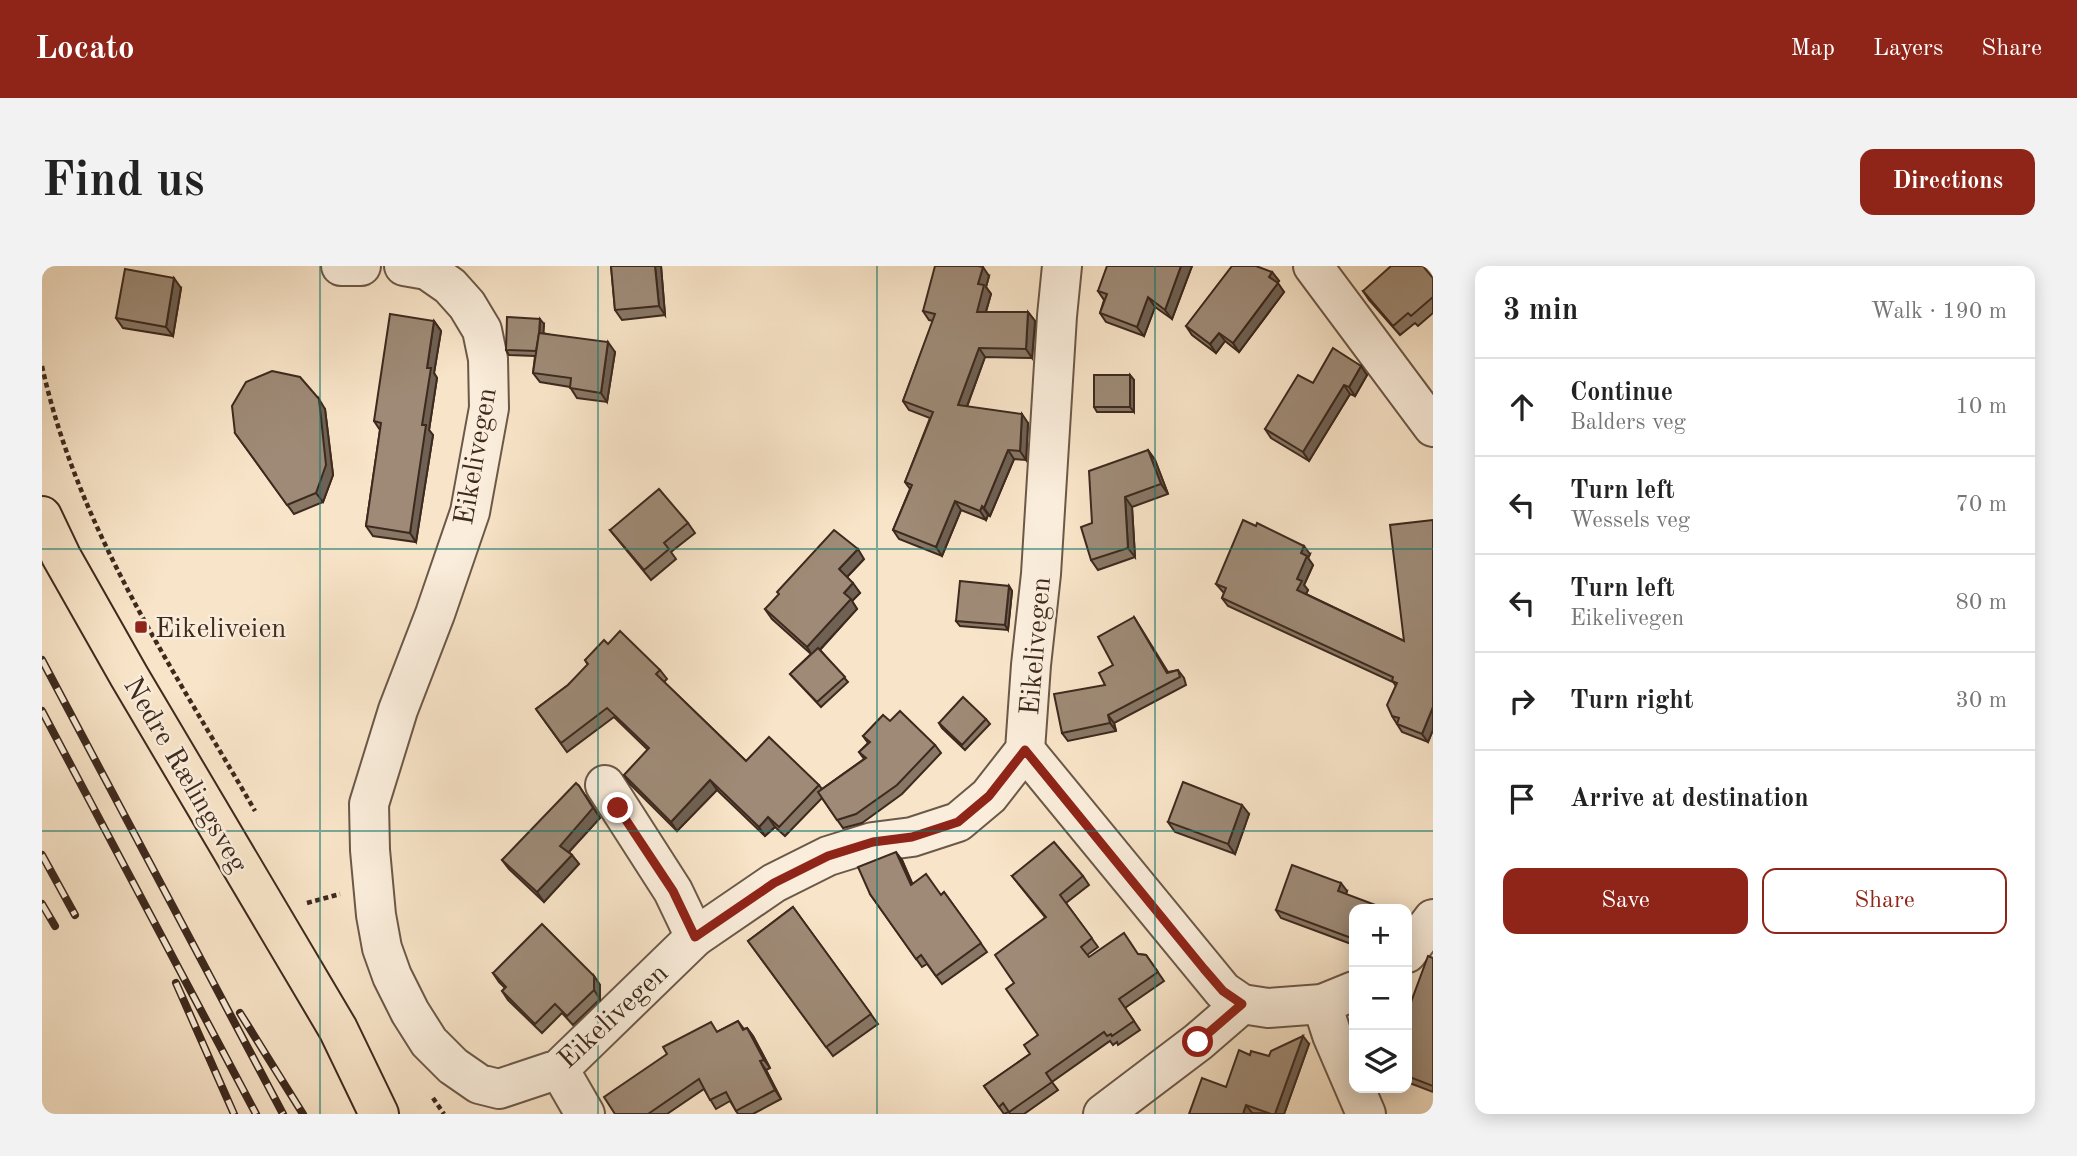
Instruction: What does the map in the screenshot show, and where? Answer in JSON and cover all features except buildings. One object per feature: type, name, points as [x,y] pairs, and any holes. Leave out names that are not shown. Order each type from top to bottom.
[{"type":"main road","name":"Nedre Rælingsveg","points":[[42,516],[61,556],[129,676],[338,1028],[379,1114]]},
{"type":"main road","name":"Nedre Rælingsveg","points":[[338,1028],[418,1104]]},
{"type":"street","points":[[341,266],[360,266]]},
{"type":"street","name":"Eikelivegen","points":[[404,266],[427,270],[450,286],[467,305],[482,330],[488,359],[488,408],[470,512],[398,710],[369,804],[373,888],[382,948],[410,1012],[429,1042],[453,1066],[479,1084],[499,1089],[559,1069],[695,937],[774,883],[828,856],[873,842],[912,837],[958,822],[989,796],[1025,750],[1041,574],[1062,266]]},
{"type":"street","points":[[1313,266],[1433,427]]},
{"type":"street","points":[[1025,750],[1223,991],[1242,1004],[1268,1009],[1338,997],[1332,1035],[1366,1114]]},
{"type":"street","points":[[605,785],[673,891],[695,937]]},
{"type":"street","points":[[1412,946],[1433,919]]},
{"type":"street","points":[[1102,1114],[1242,1004]]},
{"type":"street","points":[[559,1069],[585,1114]]},
{"type":"path","points":[[42,366],[66,456],[99,536],[139,613],[260,820]]},
{"type":"path","points":[[300,891],[314,914]]},
{"type":"path","points":[[307,903],[350,892]]},
{"type":"path","points":[[418,1104],[444,1114]]},
{"type":"railway","points":[[42,660],[283,1114]]},
{"type":"railway","points":[[42,711],[256,1114]]},
{"type":"railway","points":[[42,855],[75,915]]},
{"type":"railway","points":[[42,904],[55,926]]},
{"type":"railway","points":[[176,983],[234,1114]]},
{"type":"railway","points":[[240,1013],[303,1114]]},
{"type":"place","name":"Eikeliveien","points":[[141,627]]},
{"type":"route","points":[[618,808],[673,891],[695,937],[774,883],[828,856],[873,842],[912,837],[958,822],[989,796],[1025,750],[1204,969],[1223,991],[1242,1004],[1198,1042]]}]
